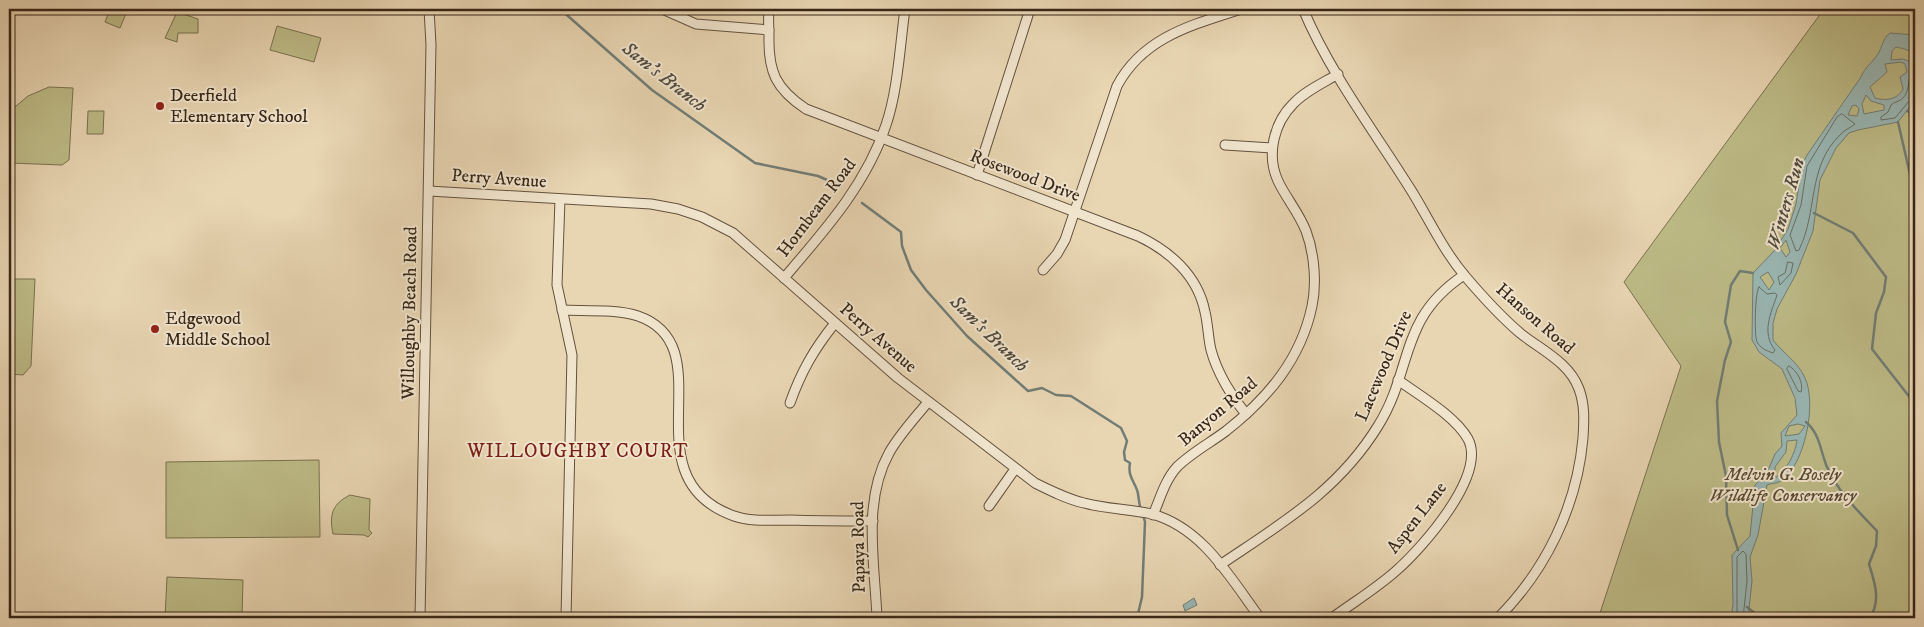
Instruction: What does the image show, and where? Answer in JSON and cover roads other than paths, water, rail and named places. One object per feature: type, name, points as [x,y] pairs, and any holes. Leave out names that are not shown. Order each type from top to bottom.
[{"type":"street","name":"Willoughby Beach Road","points":[[420,618],[432,45],[429,9]]},
{"type":"street","points":[[662,9],[696,24],[769,30]]},
{"type":"street","name":"Rosewood Drive","points":[[769,9],[768,52],[775,79],[793,101],[806,109],[1149,242],[1175,260],[1185,270],[1201,297],[1211,350],[1220,373],[1246,414]]},
{"type":"street","name":"Hornbeam Road","points":[[784,278],[852,194],[872,160],[890,111],[906,9]]},
{"type":"street","points":[[977,175],[1030,9]]},
{"type":"street","points":[[1043,270],[1058,254],[1075,213],[1117,86],[1133,62],[1148,48],[1174,32],[1241,9]]},
{"type":"street","name":"Hanson Road","points":[[1302,9],[1338,74],[1464,275],[1521,333],[1567,369],[1579,388],[1584,415],[1580,464],[1571,498],[1557,535],[1528,583],[1498,618]]},
{"type":"street","name":"Banyon Road","points":[[1153,515],[1166,483],[1176,468],[1246,414],[1268,393],[1290,363],[1300,344],[1313,303],[1311,248],[1306,231],[1278,181],[1274,169],[1272,148],[1286,111],[1295,102],[1338,74]]},
{"type":"street","points":[[1225,145],[1272,148]]},
{"type":"street","name":"Perry Avenue","points":[[429,191],[651,204],[678,209],[702,217],[733,233],[835,324],[928,402],[1015,469],[1043,487],[1068,498],[1085,503],[1153,515],[1174,524],[1201,542],[1260,618]]},
{"type":"street","points":[[560,199],[557,285],[572,354],[566,618]]},
{"type":"street","name":"Lacewood Drive","points":[[1220,565],[1306,507],[1346,470],[1379,426],[1398,380],[1417,325],[1425,310],[1435,297],[1464,275]]},
{"type":"street","points":[[562,310],[636,315],[657,327],[669,340],[675,350],[679,366],[678,448],[681,461],[693,484],[710,503],[743,519],[873,521]]},
{"type":"street","points":[[790,404],[798,381],[812,354],[835,324]]},
{"type":"street","name":"Aspen Lane","points":[[1332,618],[1396,571],[1414,552],[1450,508],[1470,469],[1471,449],[1463,431],[1398,380]]},
{"type":"street","name":"Papaya Road","points":[[877,618],[873,521],[875,494],[882,469],[902,435],[928,402]]},
{"type":"street","points":[[989,506],[1015,469]]},
{"type":"water","points":[[1890,33],[1915,35],[1915,100],[1898,122],[1849,133],[1836,148],[1820,180],[1813,231],[1796,274],[1777,309],[1773,323],[1773,340],[1798,367],[1805,378],[1810,402],[1806,433],[1797,462],[1789,473],[1781,481],[1767,485],[1758,535],[1750,557],[1752,581],[1748,618],[1731,618],[1733,604],[1732,555],[1750,536],[1755,485],[1767,473],[1775,454],[1782,446],[1781,433],[1797,415],[1795,398],[1782,369],[1759,352],[1752,340],[1753,273],[1775,250],[1788,229],[1796,204],[1802,165],[1807,155],[1864,70],[1878,54]],"holes":[[[1896,47],[1907,50],[1912,54],[1911,62],[1903,59],[1891,60],[1892,51]],[[1901,62],[1905,64],[1907,72],[1900,77],[1903,89],[1901,93],[1891,99],[1875,98],[1870,87],[1887,72],[1885,64]],[[1866,95],[1871,101],[1884,105],[1884,110],[1864,114],[1862,104]],[[1856,105],[1859,109],[1857,116],[1848,115],[1852,106]],[[1786,240],[1790,252],[1786,257],[1780,248]],[[1768,272],[1774,282],[1769,290],[1760,277]],[[1798,424],[1805,426],[1799,434],[1785,436],[1789,426]],[[1797,440],[1790,461],[1775,478],[1775,467],[1786,452],[1787,441]]]},
{"type":"water","points":[[1194,598],[1197,605],[1185,611],[1183,605]]},
{"type":"waterway","name":"Sam's Branch","points":[[560,9],[652,90],[755,163],[818,176],[841,186]]},
{"type":"waterway","points":[[1907,111],[1915,115]]},
{"type":"waterway","points":[[1898,122],[1915,196]]},
{"type":"waterway","name":"Sam's Branch","points":[[862,203],[901,232],[902,246],[911,270],[926,290],[967,336],[1028,391],[1042,388],[1056,395],[1071,396],[1121,428],[1127,441],[1124,452],[1125,460],[1130,463],[1130,473],[1137,490],[1141,510]]},
{"type":"waterway","points":[[1814,213],[1853,233],[1886,277],[1884,292],[1876,313],[1872,349],[1915,404]]},
{"type":"waterway","points":[[1738,550],[1727,515],[1726,476],[1719,442],[1717,401],[1725,360],[1731,342],[1725,322],[1731,285],[1740,271],[1753,273]]},
{"type":"waterway","points":[[1806,422],[1817,437],[1827,467],[1837,485],[1877,531],[1876,546],[1869,564],[1876,591],[1875,605],[1870,618]]},
{"type":"waterway","name":"Sam's Branch","points":[[1137,618],[1142,597],[1145,522],[1143,515]]},
{"type":"waterway","points":[[1747,607],[1761,618]]},
{"type":"place","name":"Deerfield Elementary School","points":[[160,106]]},
{"type":"place","name":"Edgewood Middle School","points":[[155,329]]},
{"type":"district","name":"WILLOUGHBY COURT","points":[[578,451]]},
{"type":"water label","name":"Winters Run","points":[[1786,204]]},
{"type":"park label","name":"Melvin G. Bosely Wildlife Conservancy","points":[[1783,485]]}]
